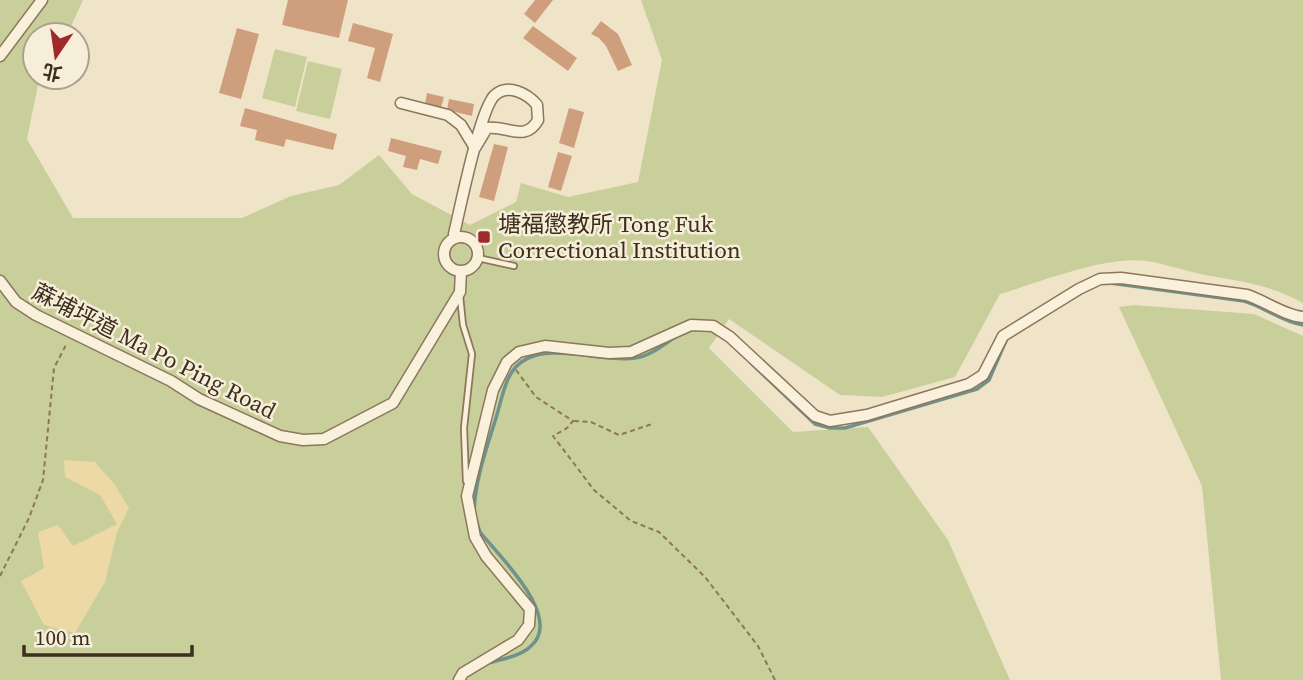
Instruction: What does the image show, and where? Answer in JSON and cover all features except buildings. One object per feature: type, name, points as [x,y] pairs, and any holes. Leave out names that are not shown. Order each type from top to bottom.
[{"type":"street","points":[[0,56],[42,0]]},
{"type":"street","points":[[456,238],[454,234],[475,148],[495,94],[516,90],[537,105],[538,120],[531,129],[519,133],[487,128],[475,148]]},
{"type":"street","points":[[401,103],[448,115],[461,125],[475,148]]},
{"type":"street","points":[[456,238],[466,238],[474,243],[478,257],[472,267],[461,271],[448,264],[444,254],[448,244],[456,238]]},
{"type":"street","name":"蔴埔坪道 Ma Po Ping Road","points":[[0,281],[16,302],[71,333],[171,381],[200,399],[280,436],[303,440],[324,439],[393,403],[460,292],[461,271]]},
{"type":"street","points":[[459,680],[463,673],[518,640],[529,625],[530,609],[486,556],[475,537],[467,496],[493,390],[507,362],[519,352],[545,346],[609,353],[631,352],[691,325],[713,326],[730,337],[815,416],[830,421],[867,415],[969,384],[983,375],[1003,336],[1100,279],[1122,278],[1247,295],[1294,316],[1303,317]]},
{"type":"lane","points":[[478,257],[514,266]]},
{"type":"lane","points":[[460,292],[463,326],[472,354],[464,428],[467,496]]},
{"type":"path","points":[[0,576],[29,518],[43,480],[54,368],[71,333]]},
{"type":"path","points":[[519,373],[536,397],[573,421],[592,422],[619,435],[652,424]]},
{"type":"path","points":[[573,421],[553,436],[594,490],[631,521],[659,532],[705,577],[758,646],[775,680]]},
{"type":"green space","points":[[0,0],[83,0],[73,21],[21,21],[21,91],[37,91],[27,139],[73,218],[242,218],[291,196],[339,185],[379,155],[412,194],[470,225],[516,202],[521,183],[568,197],[638,182],[662,60],[641,0],[1303,0],[1303,303],[1255,284],[1147,261],[1130,260],[1092,266],[1000,294],[955,377],[882,397],[840,395],[729,319],[709,348],[793,432],[868,427],[948,540],[1010,680],[0,680]]},
{"type":"green space","points":[[275,49],[307,57],[295,107],[262,98]]},
{"type":"green space","points":[[308,61],[342,69],[330,119],[296,111]]},
{"type":"green space","points":[[1134,305],[1254,314],[1303,336],[1303,680],[1221,680],[1202,486],[1119,307]]},
{"type":"sand","points":[[64,460],[95,462],[115,485],[129,508],[117,532],[105,582],[75,633],[44,625],[21,581],[44,568],[38,532],[58,525],[73,546],[117,524],[100,495],[65,477]]},
{"type":"waterway","points":[[1110,283],[1244,301],[1303,325]]},
{"type":"waterway","points":[[474,513],[479,477],[503,392],[509,377],[519,364],[533,356],[549,353],[620,359],[641,357],[677,336]]},
{"type":"waterway","points":[[752,364],[815,424],[845,428],[977,389],[989,380],[1008,336]]},
{"type":"waterway","points":[[476,520],[480,532],[525,587],[539,619],[539,634],[531,646],[516,655],[486,664]]},
{"type":"place","name":"塘福懲教所 Tong Fuk Correctional Institution","points":[[484,237]]}]
